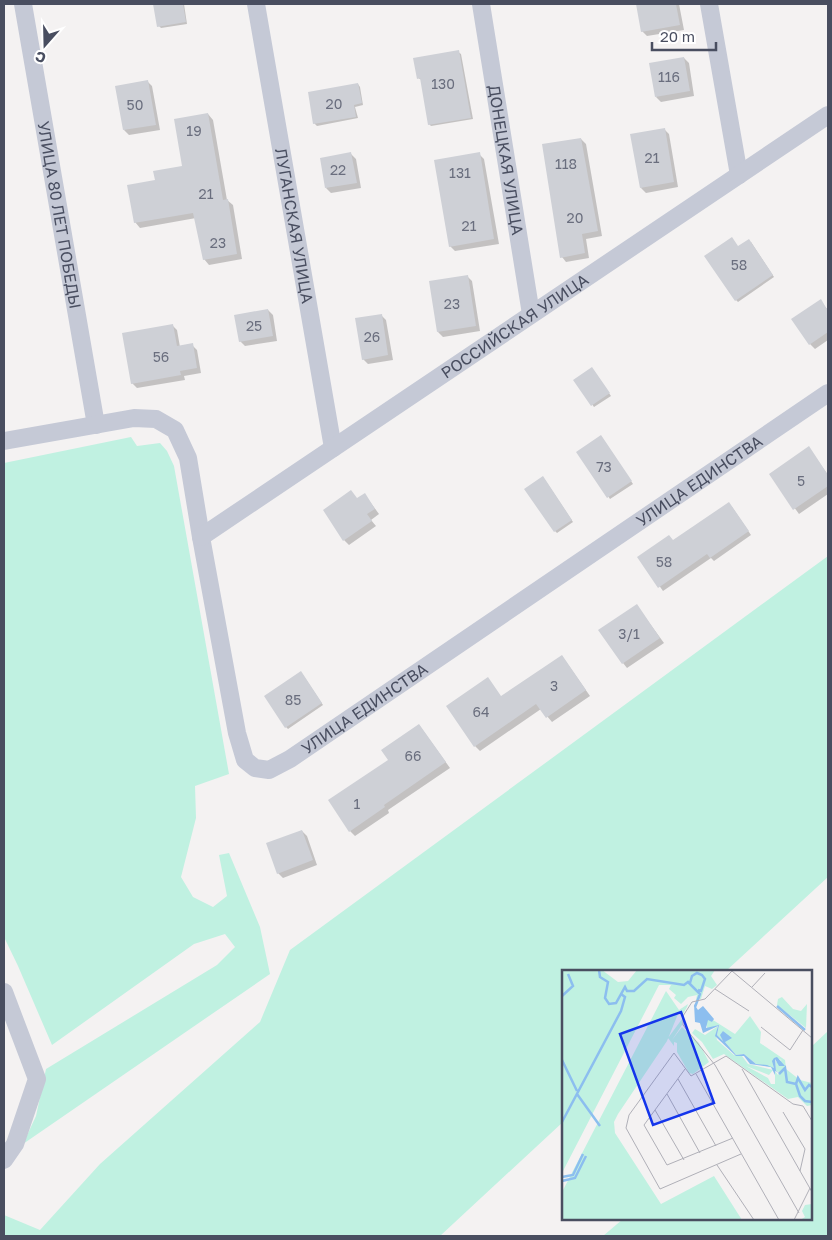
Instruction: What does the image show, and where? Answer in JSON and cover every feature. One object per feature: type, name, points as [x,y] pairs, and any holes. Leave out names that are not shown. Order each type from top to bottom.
[{"type":"street","name":"УЛИЦА 80 ЛЕТ ПОБЕДЫ","points":[[23,4],[96,425]]},
{"type":"street","name":"ЛУГАНСКАЯ УЛИЦА","points":[[256,4],[333,448]]},
{"type":"street","name":"ДОНЕЦКАЯ УЛИЦА","points":[[481,4],[532,314]]},
{"type":"street","points":[[709,4],[739,175]]},
{"type":"street","name":"РОССИЙСКАЯ УЛИЦА","points":[[201,537],[828,115]]},
{"type":"street","name":"УЛИЦА ЕДИНСТВА","points":[[4,441],[134,418],[156,419],[175,430],[188,458],[236,733],[245,760],[255,768],[269,770],[290,759],[828,393]]},
{"type":"street","points":[[4,992],[37,1079],[15,1144],[4,1160]]},
{"type":"green space","points":[[131,437],[137,446],[160,443],[167,451],[174,466],[229,774],[195,786],[196,818],[181,877],[193,897],[213,907],[227,896],[219,855],[229,853],[260,927],[270,974],[23,1144],[36,1116],[46,1069],[217,965],[235,947],[225,934],[194,944],[52,1045],[4,937],[4,463]]},
{"type":"green space","points":[[828,556],[828,877],[727,970],[562,970],[562,1123],[440,1236],[4,1236],[4,1215],[40,1230],[100,1164],[260,1022],[290,950]]},
{"type":"green space","points":[[828,1031],[828,1236],[603,1236],[622,1220],[812,1220],[812,1046]]},
{"type":"building","points":[[153,4],[183,4],[186,22],[157,27]]},
{"type":"building","points":[[636,4],[676,4],[680,25],[641,32]]},
{"type":"building","points":[[459,50],[471,118],[428,125],[420,78],[417,79],[413,58]]},
{"type":"building","points":[[684,57],[690,91],[655,97],[649,63]]},
{"type":"building","points":[[148,80],[156,125],[123,130],[115,86]]},
{"type":"building","points":[[358,83],[362,103],[354,105],[356,117],[313,124],[308,92]]},
{"type":"building","points":[[208,113],[223,200],[228,199],[237,254],[203,260],[193,213],[134,223],[127,185],[155,180],[153,171],[182,166],[174,119]]},
{"type":"building","points":[[665,128],[674,182],[640,188],[630,134]]},
{"type":"building","points":[[581,138],[598,231],[582,234],[585,253],[560,258],[542,144]]},
{"type":"building","points":[[351,152],[357,183],[325,188],[320,158]]},
{"type":"building","points":[[480,152],[494,239],[449,247],[434,160]]},
{"type":"building","points":[[732,237],[738,246],[749,239],[773,275],[735,301],[704,256]]},
{"type":"building","points":[[468,275],[476,326],[437,332],[429,281]]},
{"type":"building","points":[[821,299],[828,311],[828,332],[809,345],[791,319]]},
{"type":"building","points":[[268,309],[273,336],[239,342],[234,315]]},
{"type":"building","points":[[382,314],[388,355],[362,360],[355,318]]},
{"type":"building","points":[[173,324],[177,346],[193,343],[197,368],[180,371],[181,375],[131,384],[122,333]]},
{"type":"building","points":[[592,367],[610,393],[591,406],[573,380]]},
{"type":"building","points":[[601,435],[632,481],[607,498],[576,452]]},
{"type":"building","points":[[809,446],[828,475],[828,486],[793,510],[769,474]]},
{"type":"building","points":[[543,476],[572,520],[554,532],[524,489]]},
{"type":"building","points":[[351,490],[357,498],[365,493],[375,509],[367,514],[372,521],[343,541],[323,510]]},
{"type":"building","points":[[729,502],[749,531],[710,558],[707,554],[658,588],[637,557],[669,535],[673,540]]},
{"type":"building","points":[[637,604],[660,638],[622,664],[598,630]]},
{"type":"building","points":[[562,655],[586,690],[546,718],[536,704],[474,747],[446,706],[488,677],[501,696]]},
{"type":"building","points":[[301,671],[322,703],[285,728],[264,696]]},
{"type":"building","points":[[419,724],[446,762],[349,832],[328,800],[388,760],[381,750]]},
{"type":"building","points":[[302,830],[313,860],[277,874],[266,843]]}]
